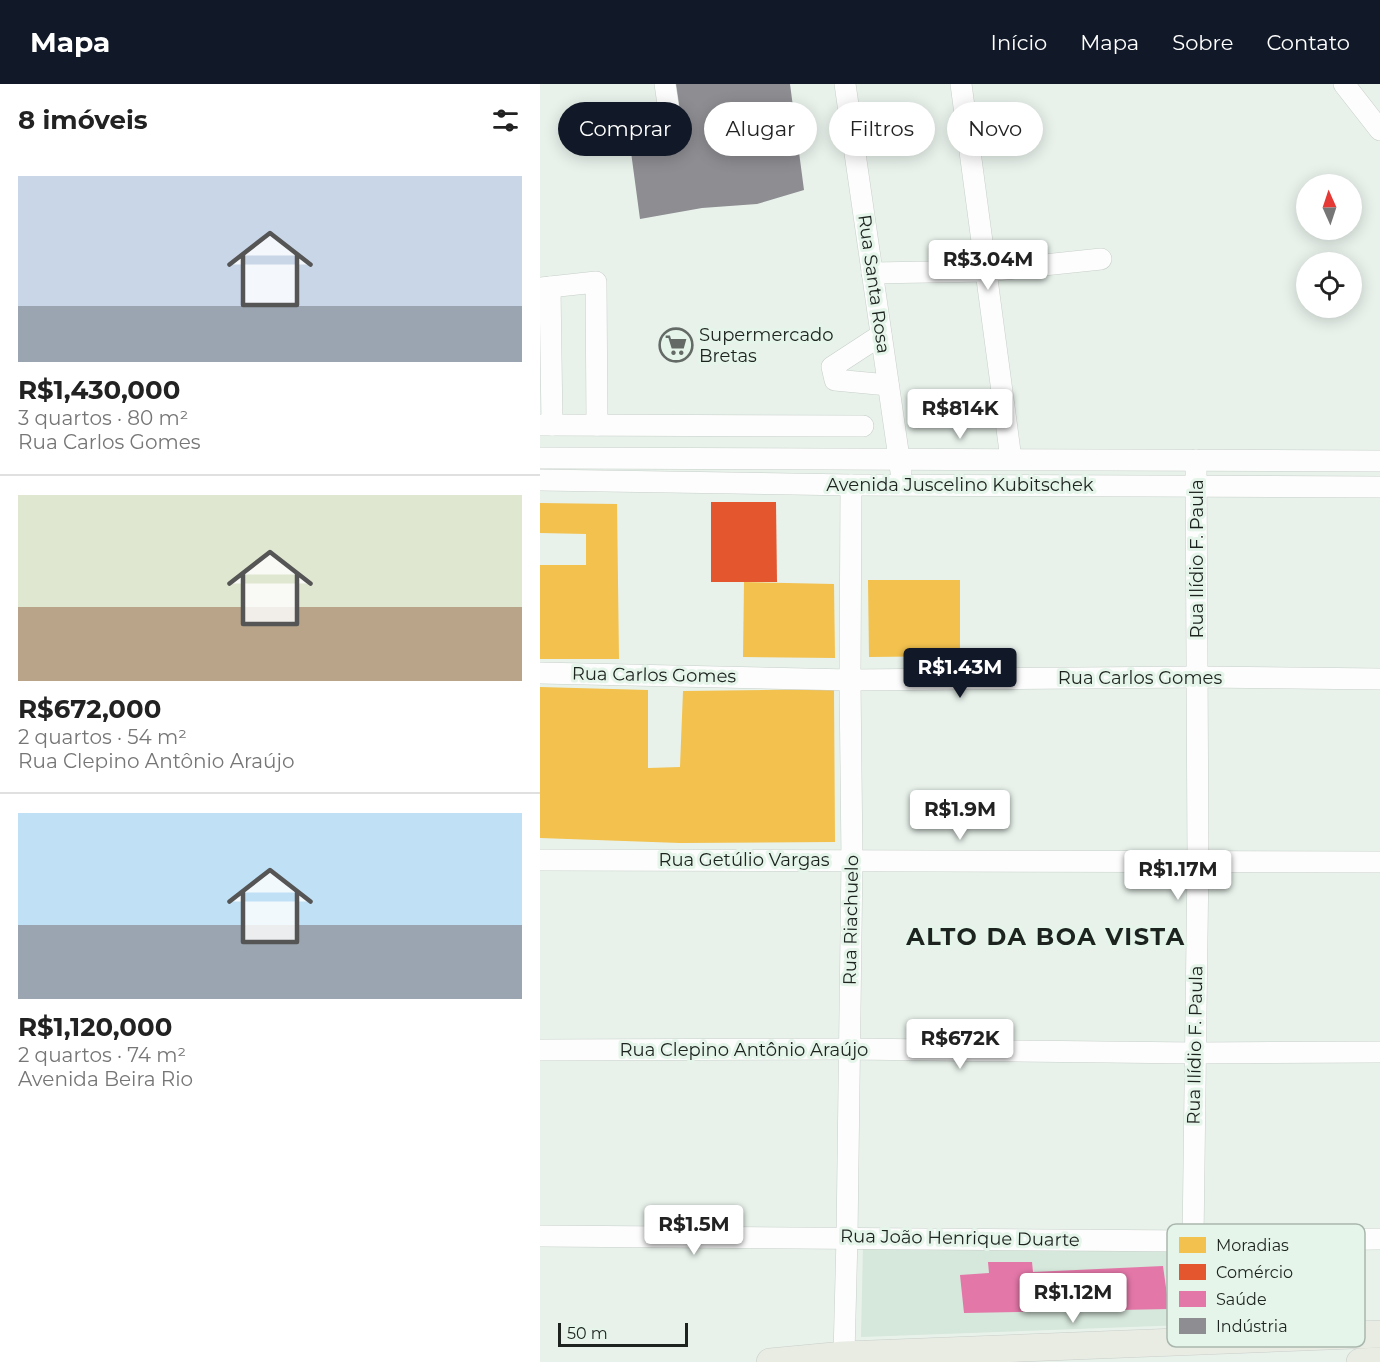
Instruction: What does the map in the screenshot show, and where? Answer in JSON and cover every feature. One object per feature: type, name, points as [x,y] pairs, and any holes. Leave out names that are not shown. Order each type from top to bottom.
[{"type":"main road","points":[[1365,1335],[1380,1334]]},
{"type":"main road","points":[[770,1362],[844,1355],[1167,1343]]},
{"type":"main road","points":[[1360,1362],[1380,1361]]},
{"type":"street","points":[[665,84],[668,102]]},
{"type":"street","name":"Rua Santa Rosa","points":[[845,84],[903,485]]},
{"type":"street","points":[[961,84],[987,271],[999,380],[1028,485]]},
{"type":"street","points":[[1344,84],[1380,130]]},
{"type":"street","points":[[872,273],[987,271],[1101,259]]},
{"type":"street","points":[[597,425],[596,282],[545,287],[546,425],[863,426]]},
{"type":"street","points":[[881,335],[832,367],[835,380],[888,385]]},
{"type":"street","name":"Avenida Juscelino Kubitschek","points":[[540,458],[1380,461]]},
{"type":"street","name":"Rua Ilídio F. Paula","points":[[1192,1224],[1198,862],[1196,460]]},
{"type":"street","name":"Avenida Juscelino Kubitschek","points":[[540,480],[851,485],[1380,487]]},
{"type":"street","name":"Rua Riachuelo","points":[[844,1355],[852,861],[851,485]]},
{"type":"street","name":"Rua Carlos Gomes","points":[[540,673],[850,680],[1198,677],[1380,679]]},
{"type":"street","name":"Rua Getúlio Vargas","points":[[540,860],[1380,862]]},
{"type":"street","name":"Rua Clepino Antônio Araújo","points":[[540,1050],[1380,1052]]},
{"type":"street","name":"Rua João Henrique Duarte","points":[[540,1236],[1167,1241]]},
{"type":"street","name":"Rua João Henrique Duarte","points":[[1365,1239],[1380,1239]]},
{"type":"shaded area","points":[[1167,1245],[1167,1326],[861,1337],[863,1247]]},
{"type":"building: Moradias","points":[[540,503],[617,504],[619,659],[540,659],[540,565],[586,565],[586,534],[540,533]]},
{"type":"building: Moradias","points":[[868,580],[960,580],[960,656],[869,657]]},
{"type":"building: Moradias","points":[[744,582],[834,584],[835,658],[743,657]]},
{"type":"building: Moradias","points":[[540,687],[648,690],[648,768],[680,767],[683,691],[834,689],[835,842],[680,843],[540,838]]},
{"type":"building: Comércio","points":[[711,502],[776,502],[777,582],[711,582]]},
{"type":"building: Saúde","points":[[988,1262],[1032,1262],[1033,1272],[1163,1266],[1167,1309],[964,1313],[960,1275],[989,1273]]},
{"type":"building: Indústria","points":[[668,84],[790,84],[792,102],[704,102],[704,156],[800,156],[804,190],[757,204],[702,208],[640,219],[632,156],[692,156],[692,102],[671,102]]},
{"type":"place","name":"Supermercado Bretas","points":[[676,345]]},
{"type":"district","name":"ALTO DA BOA VISTA","points":[[1046,937]]}]
